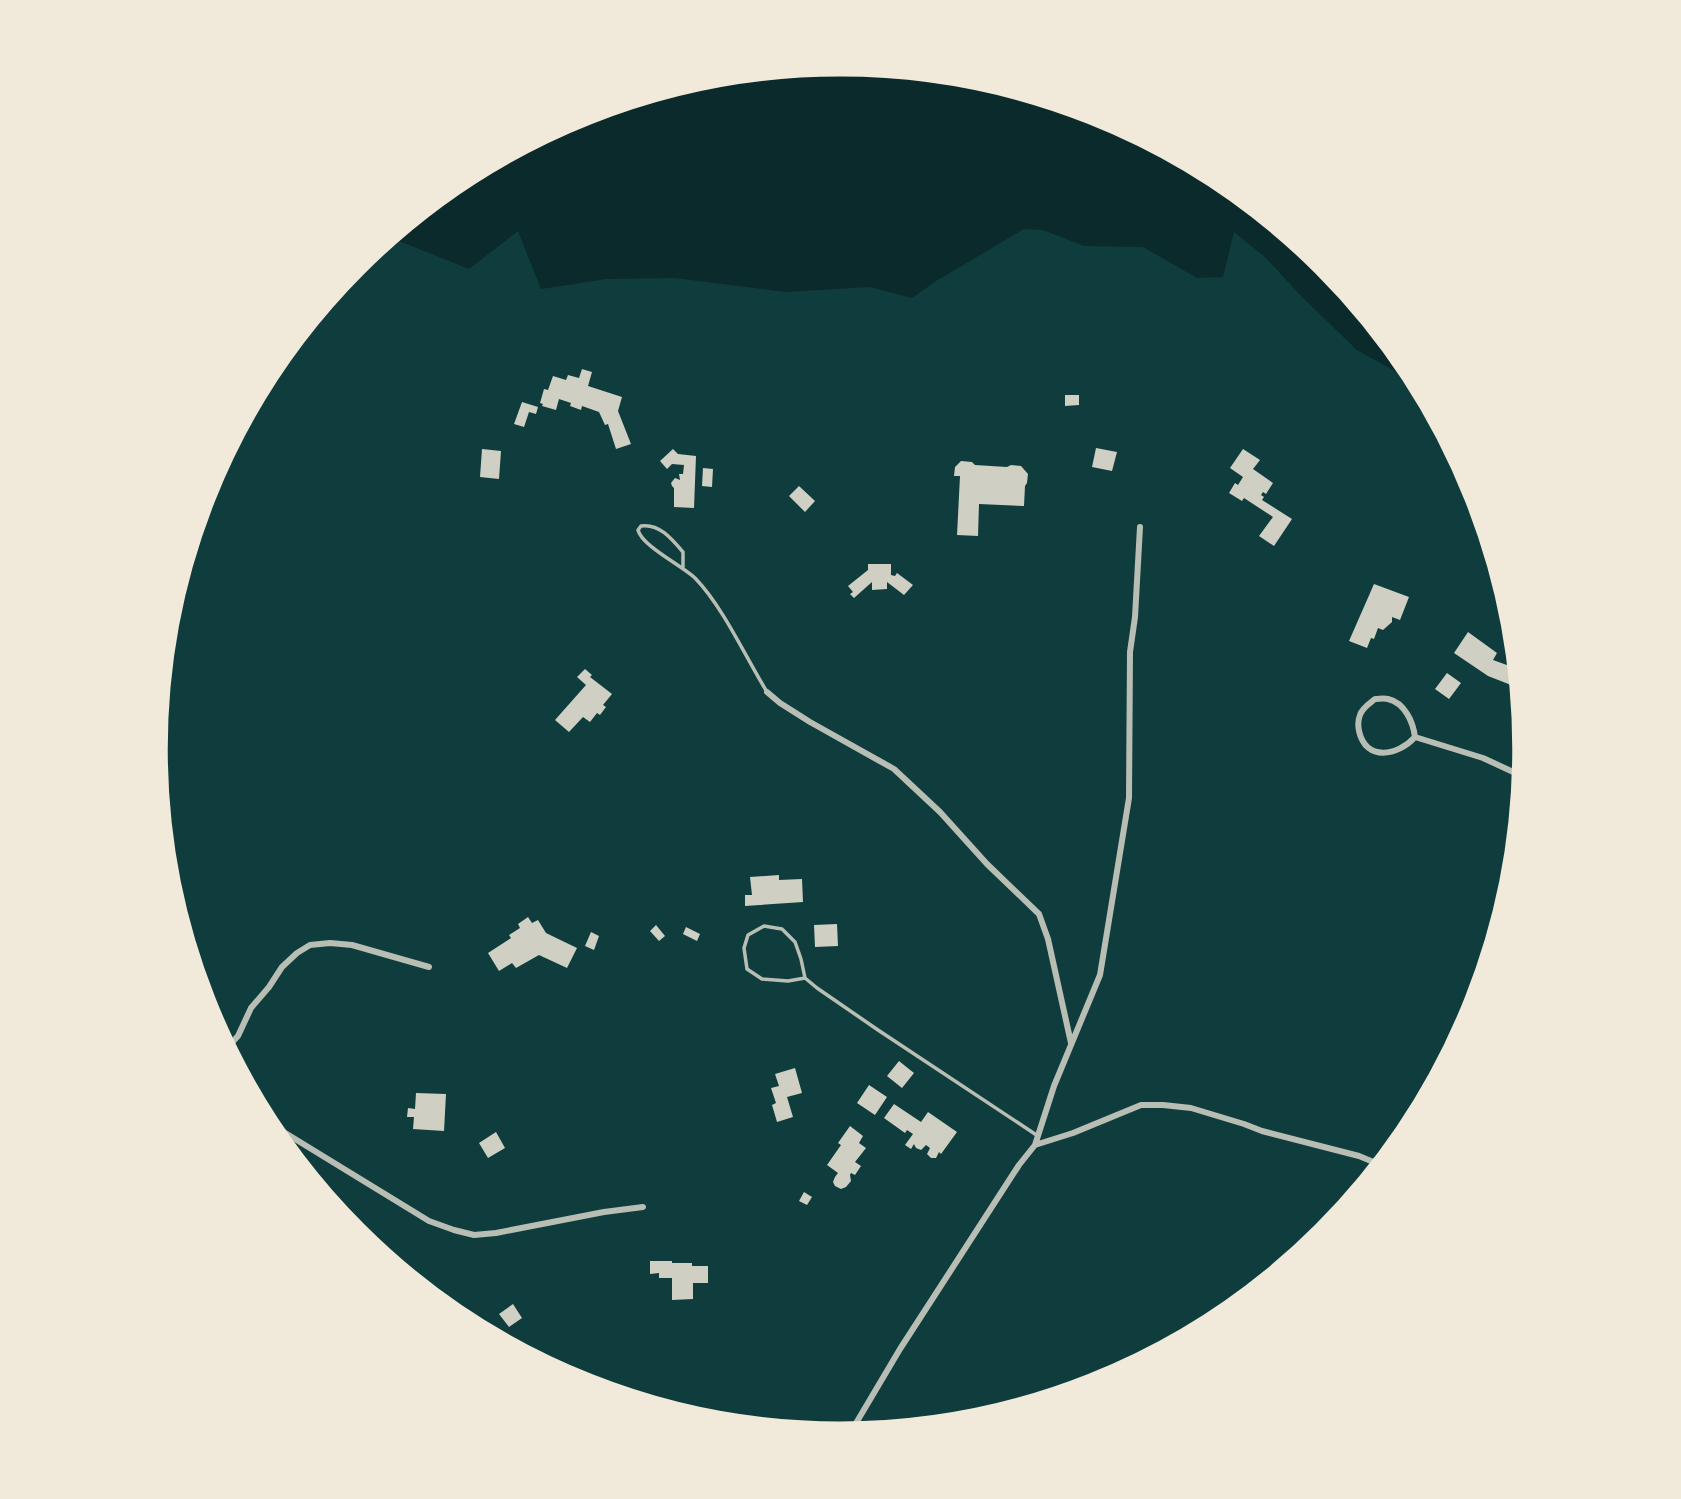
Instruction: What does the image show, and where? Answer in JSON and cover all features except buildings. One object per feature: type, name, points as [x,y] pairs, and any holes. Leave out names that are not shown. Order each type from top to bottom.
[{"type":"street","points":[[856,1423],[900,1349],[1019,1165],[1035,1145],[1054,1086],[1100,975],[1129,798],[1130,652],[1135,617],[1140,527]]},
{"type":"street","points":[[766,692],[810,722],[894,769],[940,812],[987,864],[1039,914],[1048,939],[1072,1045]]},
{"type":"street","points":[[1375,699],[1388,699],[1399,704],[1407,714],[1415,737],[1400,751],[1387,754],[1375,752],[1366,745],[1360,735],[1360,713],[1375,699]]},
{"type":"street","points":[[1415,737],[1483,758],[1514,772]]},
{"type":"street","points":[[233,1041],[251,1008],[282,967],[310,945],[352,945],[429,967]]},
{"type":"street","points":[[1035,1145],[1073,1133],[1141,1105],[1163,1105],[1191,1108],[1373,1162]]},
{"type":"street","points":[[288,1134],[429,1221],[474,1235],[643,1207]]},
{"type":"lane","points":[[683,567],[683,552],[671,538],[656,527],[640,526],[639,535],[644,541],[683,567],[718,608],[766,692]]},
{"type":"lane","points":[[805,978],[788,981],[762,979],[747,969],[744,948],[748,935],[764,926],[782,929],[796,943],[805,978],[817,988],[1038,1136]]},
{"type":"water","points":[[840,75],[929,81],[1015,98],[1057,111],[1139,145],[1215,189],[1285,243],[1317,273],[1347,305],[1400,374],[1357,350],[1266,258],[1234,232],[1223,277],[1197,278],[1143,247],[1084,246],[1043,230],[1024,229],[912,298],[870,287],[785,292],[675,278],[606,279],[541,289],[518,231],[469,269],[399,241],[466,189],[503,166],[582,127],[666,98],[752,81]]}]
